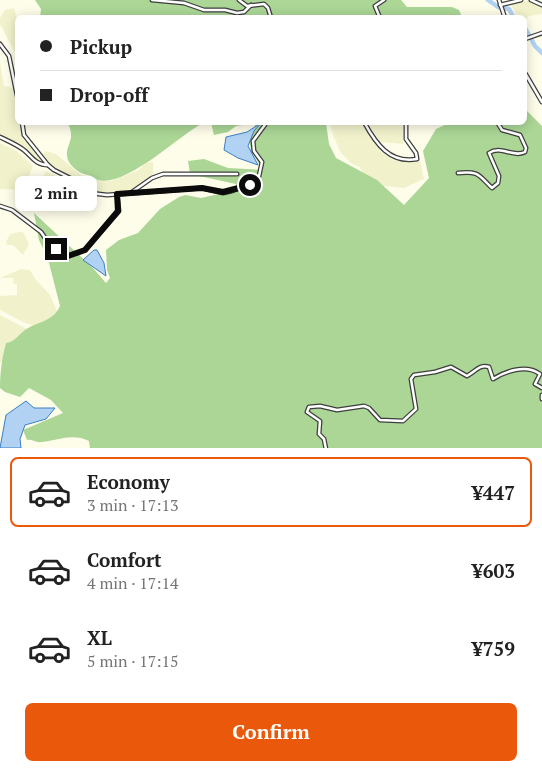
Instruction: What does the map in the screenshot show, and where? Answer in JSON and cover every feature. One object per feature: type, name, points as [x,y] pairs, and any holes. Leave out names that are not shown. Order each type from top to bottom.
[{"type":"street","points":[[152,0],[184,3],[204,10],[225,10],[237,13],[244,12],[252,5]]},
{"type":"street","points":[[239,0],[247,6],[263,2],[270,15]]},
{"type":"street","points":[[379,15],[375,6],[384,0]]},
{"type":"street","points":[[499,0],[504,15]]},
{"type":"street","points":[[500,5],[522,0]]},
{"type":"street","points":[[530,0],[542,5]]},
{"type":"street","points":[[527,39],[542,33]]},
{"type":"street","points":[[0,44],[9,56],[15,85]]},
{"type":"street","points":[[527,76],[542,102]]},
{"type":"street","points":[[22,125],[24,135],[54,170],[74,180],[82,192],[94,195],[202,188],[223,192],[250,185],[259,176],[263,166],[254,151],[253,141],[265,125]]},
{"type":"street","points":[[366,125],[378,145],[392,156],[402,160],[416,159],[416,153],[406,139],[406,125]]},
{"type":"street","points":[[458,173],[473,172],[481,175],[492,188],[495,187],[499,179],[489,153],[497,150],[519,154],[526,152],[524,141],[520,135],[506,133],[498,125]]},
{"type":"street","points":[[0,137],[24,150],[33,160],[40,164],[48,164]]},
{"type":"street","points":[[131,193],[152,178],[163,174],[237,174]]},
{"type":"street","points":[[0,206],[12,210],[41,232],[52,248],[68,256],[85,250],[118,211],[117,194]]},
{"type":"street","points":[[326,448],[324,439],[319,434],[320,421],[307,412],[309,407],[320,406],[337,410],[364,406],[369,408],[380,420],[403,421],[416,408],[411,380],[414,375],[435,372],[451,367],[467,376],[480,367],[486,366],[489,367],[494,379],[506,371],[513,372],[527,368],[540,374],[535,384],[542,388]]},
{"type":"green space","points":[[35,0],[401,0],[407,7],[452,7],[459,10],[461,15],[40,15],[41,9]]},
{"type":"green space","points":[[529,1],[542,7],[542,14],[527,18],[527,15],[517,15],[511,5]]},
{"type":"green space","points":[[14,8],[16,15],[15,51],[0,24],[0,18],[5,10]]},
{"type":"green space","points":[[0,62],[4,86],[13,88],[15,125],[20,125],[23,139],[45,163],[33,159],[19,146],[0,136]]},
{"type":"green space","points":[[527,111],[542,126],[542,448],[90,448],[89,441],[77,438],[40,442],[27,440],[23,430],[63,413],[51,400],[29,388],[20,397],[5,392],[0,388],[0,376],[6,343],[14,340],[30,327],[49,318],[60,306],[48,259],[39,240],[34,213],[92,267],[106,283],[110,278],[107,270],[106,250],[119,240],[138,233],[160,209],[185,195],[201,198],[237,190],[236,184],[190,174],[188,161],[204,159],[228,168],[263,170],[251,151],[249,139],[255,125],[326,125],[329,144],[336,158],[377,180],[404,205],[429,178],[423,151],[436,129],[445,125],[527,125]]},
{"type":"green space","points":[[69,125],[199,125],[152,159],[123,176],[110,180],[98,180],[76,170],[69,163],[67,153],[71,134]]},
{"type":"green space","points":[[212,125],[243,125],[236,126],[228,132],[214,135]]},
{"type":"green space","points":[[330,125],[362,125],[380,151],[396,161],[420,161],[424,179],[404,188],[375,185],[366,180],[360,167],[351,163],[341,153]]},
{"type":"green space","points":[[369,125],[403,125],[403,144],[380,142]]},
{"type":"green space","points":[[0,143],[15,150],[33,166],[23,190],[0,189]]},
{"type":"green space","points":[[46,151],[56,154],[81,175],[100,181],[111,181],[139,170],[145,163],[153,162],[153,174],[130,191],[94,193],[84,191],[75,179],[54,168],[43,154]]},
{"type":"green space","points":[[46,171],[66,181],[80,198],[52,212],[45,197],[35,193]]},
{"type":"green space","points":[[23,232],[29,244],[23,255],[13,245],[7,245],[6,242],[10,234]]},
{"type":"green space","points":[[21,269],[30,270],[36,280],[50,295],[58,313],[34,326],[0,310],[0,296],[17,295],[17,284],[14,284],[13,278],[0,278]]},
{"type":"green space","points":[[0,315],[27,329],[12,342],[6,343],[5,358],[0,364]]},
{"type":"water","points":[[259,125],[254,131],[248,146],[258,165],[238,158],[224,150],[226,137],[247,132]]},
{"type":"water","points":[[94,250],[97,250],[104,263],[106,276],[83,260]]},
{"type":"water","points":[[26,401],[34,408],[55,408],[46,419],[25,425],[20,439],[21,448],[0,448],[6,415]]},
{"type":"waterway","points":[[488,0],[498,7],[509,9],[512,15]]},
{"type":"waterway","points":[[527,32],[535,46],[542,53]]},
{"type":"route","points":[[56,249],[68,256],[85,250],[118,211],[117,194],[202,188],[223,192],[250,185]]}]
